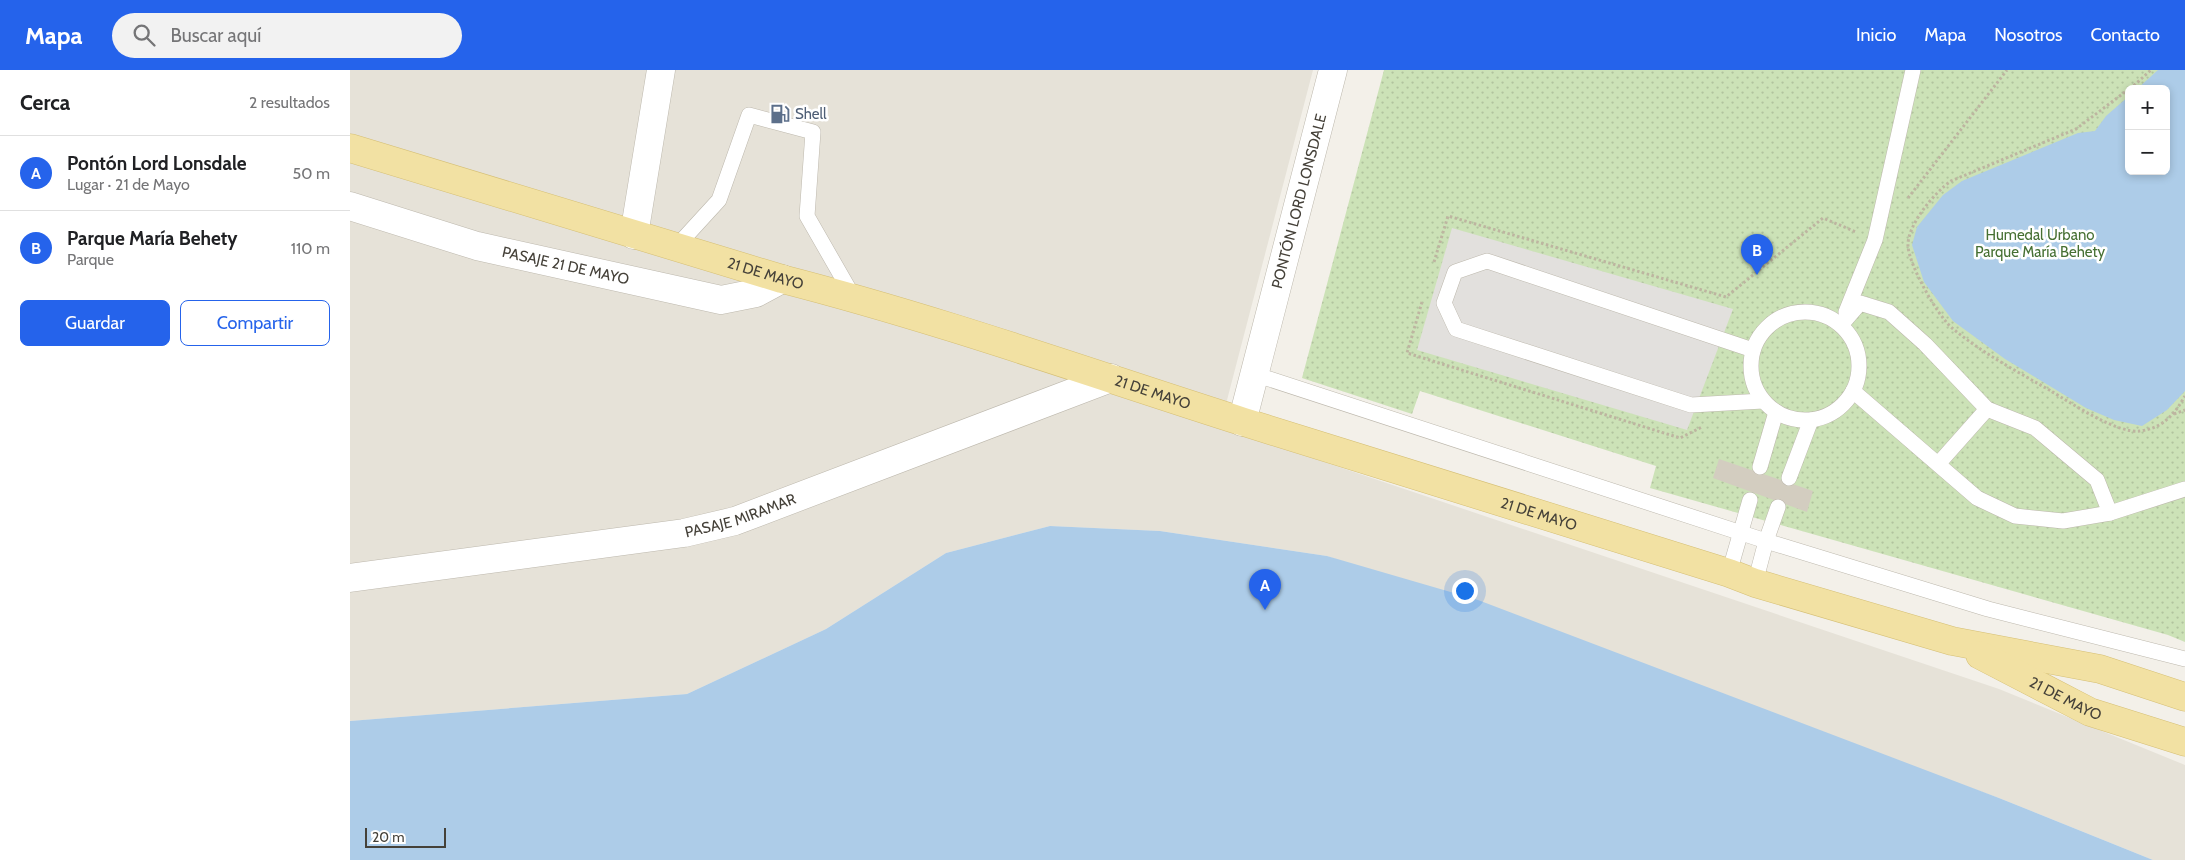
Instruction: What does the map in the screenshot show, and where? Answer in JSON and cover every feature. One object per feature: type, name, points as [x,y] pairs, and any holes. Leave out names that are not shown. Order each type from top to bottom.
[{"type":"main road","name":"21 DE MAYO","points":[[350,148],[634,235],[782,279],[854,298],[1111,378],[1242,422],[1729,573],[1755,583],[1952,641],[2100,670],[2185,697]]},
{"type":"main road","name":"21 DE MAYO","points":[[1952,641],[2090,712],[2185,742]]},
{"type":"street","points":[[634,235],[661,70]]},
{"type":"street","name":"PONTÓN LORD LONSDALE","points":[[1242,422],[1333,70]]},
{"type":"street","name":"PASAJE 21 DE MAYO","points":[[350,206],[477,246],[721,300],[756,293],[782,279]]},
{"type":"street","name":"PASAJE MIRAMAR","points":[[350,578],[675,534],[713,527],[735,521],[1111,378]]},
{"type":"lane","points":[[1841,325],[1875,240],[1913,70]]},
{"type":"lane","points":[[676,247],[719,200],[749,115],[813,132],[807,216],[854,298]]},
{"type":"lane","points":[[1753,350],[1487,262],[1456,272],[1444,302],[1456,329],[1691,405],[1763,401]]},
{"type":"lane","points":[[1841,325],[1860,302],[1889,312],[1925,344],[1987,408],[2035,428],[2097,480],[2110,513]]},
{"type":"lane","points":[[1808,311],[1826,315],[1841,325],[1852,339],[1859,356],[1859,374],[1854,391],[1843,405],[1828,415],[1811,420],[1794,419],[1776,412],[1763,401],[1754,385],[1750,367],[1753,350],[1761,333],[1774,321],[1790,313],[1808,311]]},
{"type":"lane","points":[[1254,374],[1740,533],[1988,609],[2185,659]]},
{"type":"lane","points":[[1854,391],[1977,498],[2015,516],[2063,521],[2110,513],[2185,489]]},
{"type":"lane","points":[[1939,463],[1987,408]]},
{"type":"lane","points":[[1760,467],[1776,412]]},
{"type":"lane","points":[[1789,478],[1811,420]]},
{"type":"lane","points":[[1729,573],[1750,500]]},
{"type":"lane","points":[[1755,583],[1766,541],[1778,507]]},
{"type":"path","points":[[1905,201],[2007,70]]},
{"type":"path","points":[[2134,85],[2151,70]]},
{"type":"path","points":[[2125,92],[2076,129],[1951,181],[1939,190],[1916,218],[1908,245],[1922,287],[1951,327],[2000,361],[2102,421],[2127,430],[2139,432],[2162,425],[2174,414],[2185,396]]},
{"type":"path","points":[[2174,414],[2185,410]]},
{"type":"shaded area","points":[[350,70],[1313,70],[1220,427],[1999,689],[2185,765],[2185,860],[2153,860],[1999,798],[1327,556],[1160,531],[1050,526],[946,553],[826,629],[687,694],[350,721]]},
{"type":"shaded area","points":[[1452,228],[1733,309],[1687,430],[1417,350]]},
{"type":"green space","points":[[1384,70],[2185,70],[2185,642],[2168,635],[1650,488],[1656,466],[1420,391],[1412,414],[1302,378]]},
{"type":"water","name":"Humedal Urbano Parque María Behety","points":[[2158,70],[2185,70],[2185,391],[2167,410],[2142,426],[2114,420],[2086,408],[2005,359],[1953,321],[1924,282],[1912,245],[1917,227],[1943,195],[1962,181],[2078,133],[2095,131],[2106,116],[2125,99],[2125,175],[2170,175],[2170,85],[2141,85]]},
{"type":"water","points":[[1050,526],[1160,531],[1327,556],[1478,600],[1999,798],[2153,860],[350,860],[350,721],[687,694],[826,629],[946,553]]},
{"type":"building","points":[[1719,459],[1813,491],[1807,512],[1713,478]]},
{"type":"place","name":"Shell","points":[[780,114]]},
{"type":"place","name":"Parque María Behety","points":[[1757,275]]},
{"type":"place","name":"Pontón Lord Lonsdale","points":[[1265,610]]}]
